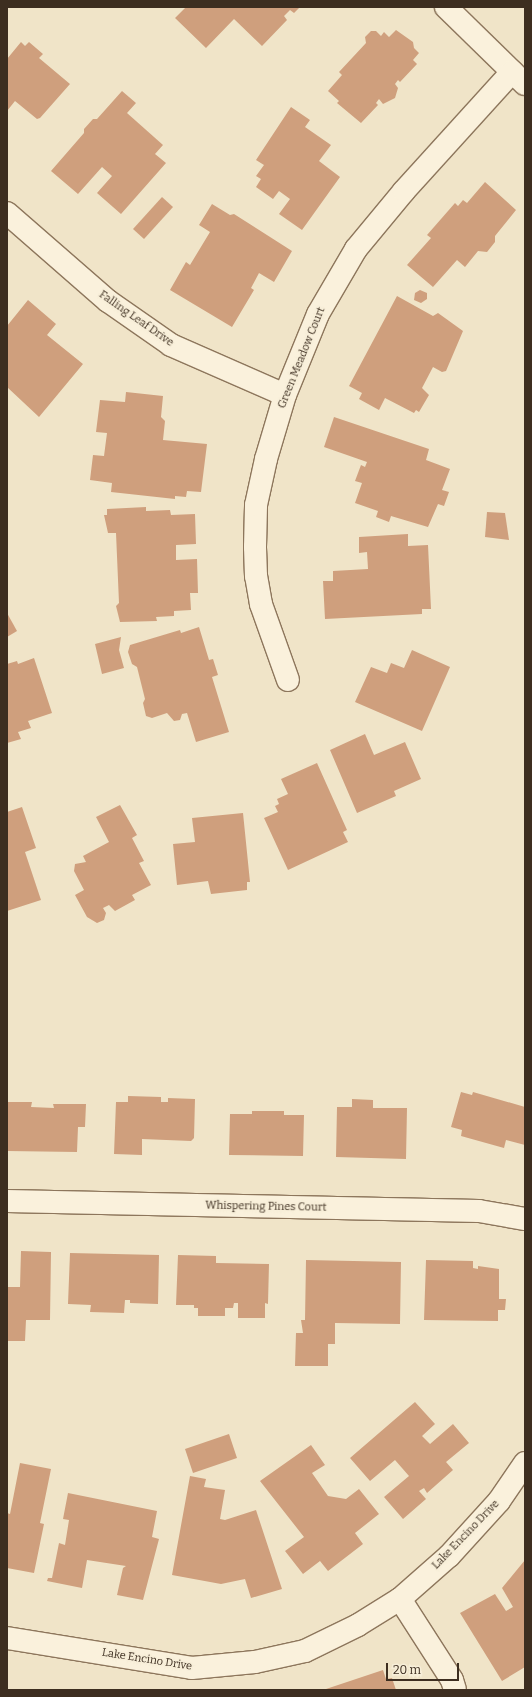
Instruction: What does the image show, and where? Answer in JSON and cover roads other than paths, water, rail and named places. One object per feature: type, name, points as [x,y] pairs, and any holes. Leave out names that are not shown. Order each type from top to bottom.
[{"type":"street","points":[[446,7],[519,78]]},
{"type":"street","name":"Green Meadow Court","points":[[288,680],[261,604],[256,576],[255,547],[256,506],[266,459],[285,395],[318,314],[356,249],[404,191],[519,78]]},
{"type":"street","name":"Falling Leaf Drive","points":[[7,213],[108,301],[171,345],[285,395]]},
{"type":"street","name":"Whispering Pines Court","points":[[7,1201],[479,1211],[525,1219]]},
{"type":"street","name":"Lake Encino Drive","points":[[7,1638],[192,1668],[255,1662],[305,1651],[358,1625],[400,1599],[464,1539],[499,1501],[525,1462]]},
{"type":"street","points":[[400,1599],[452,1680],[455,1690]]}]
